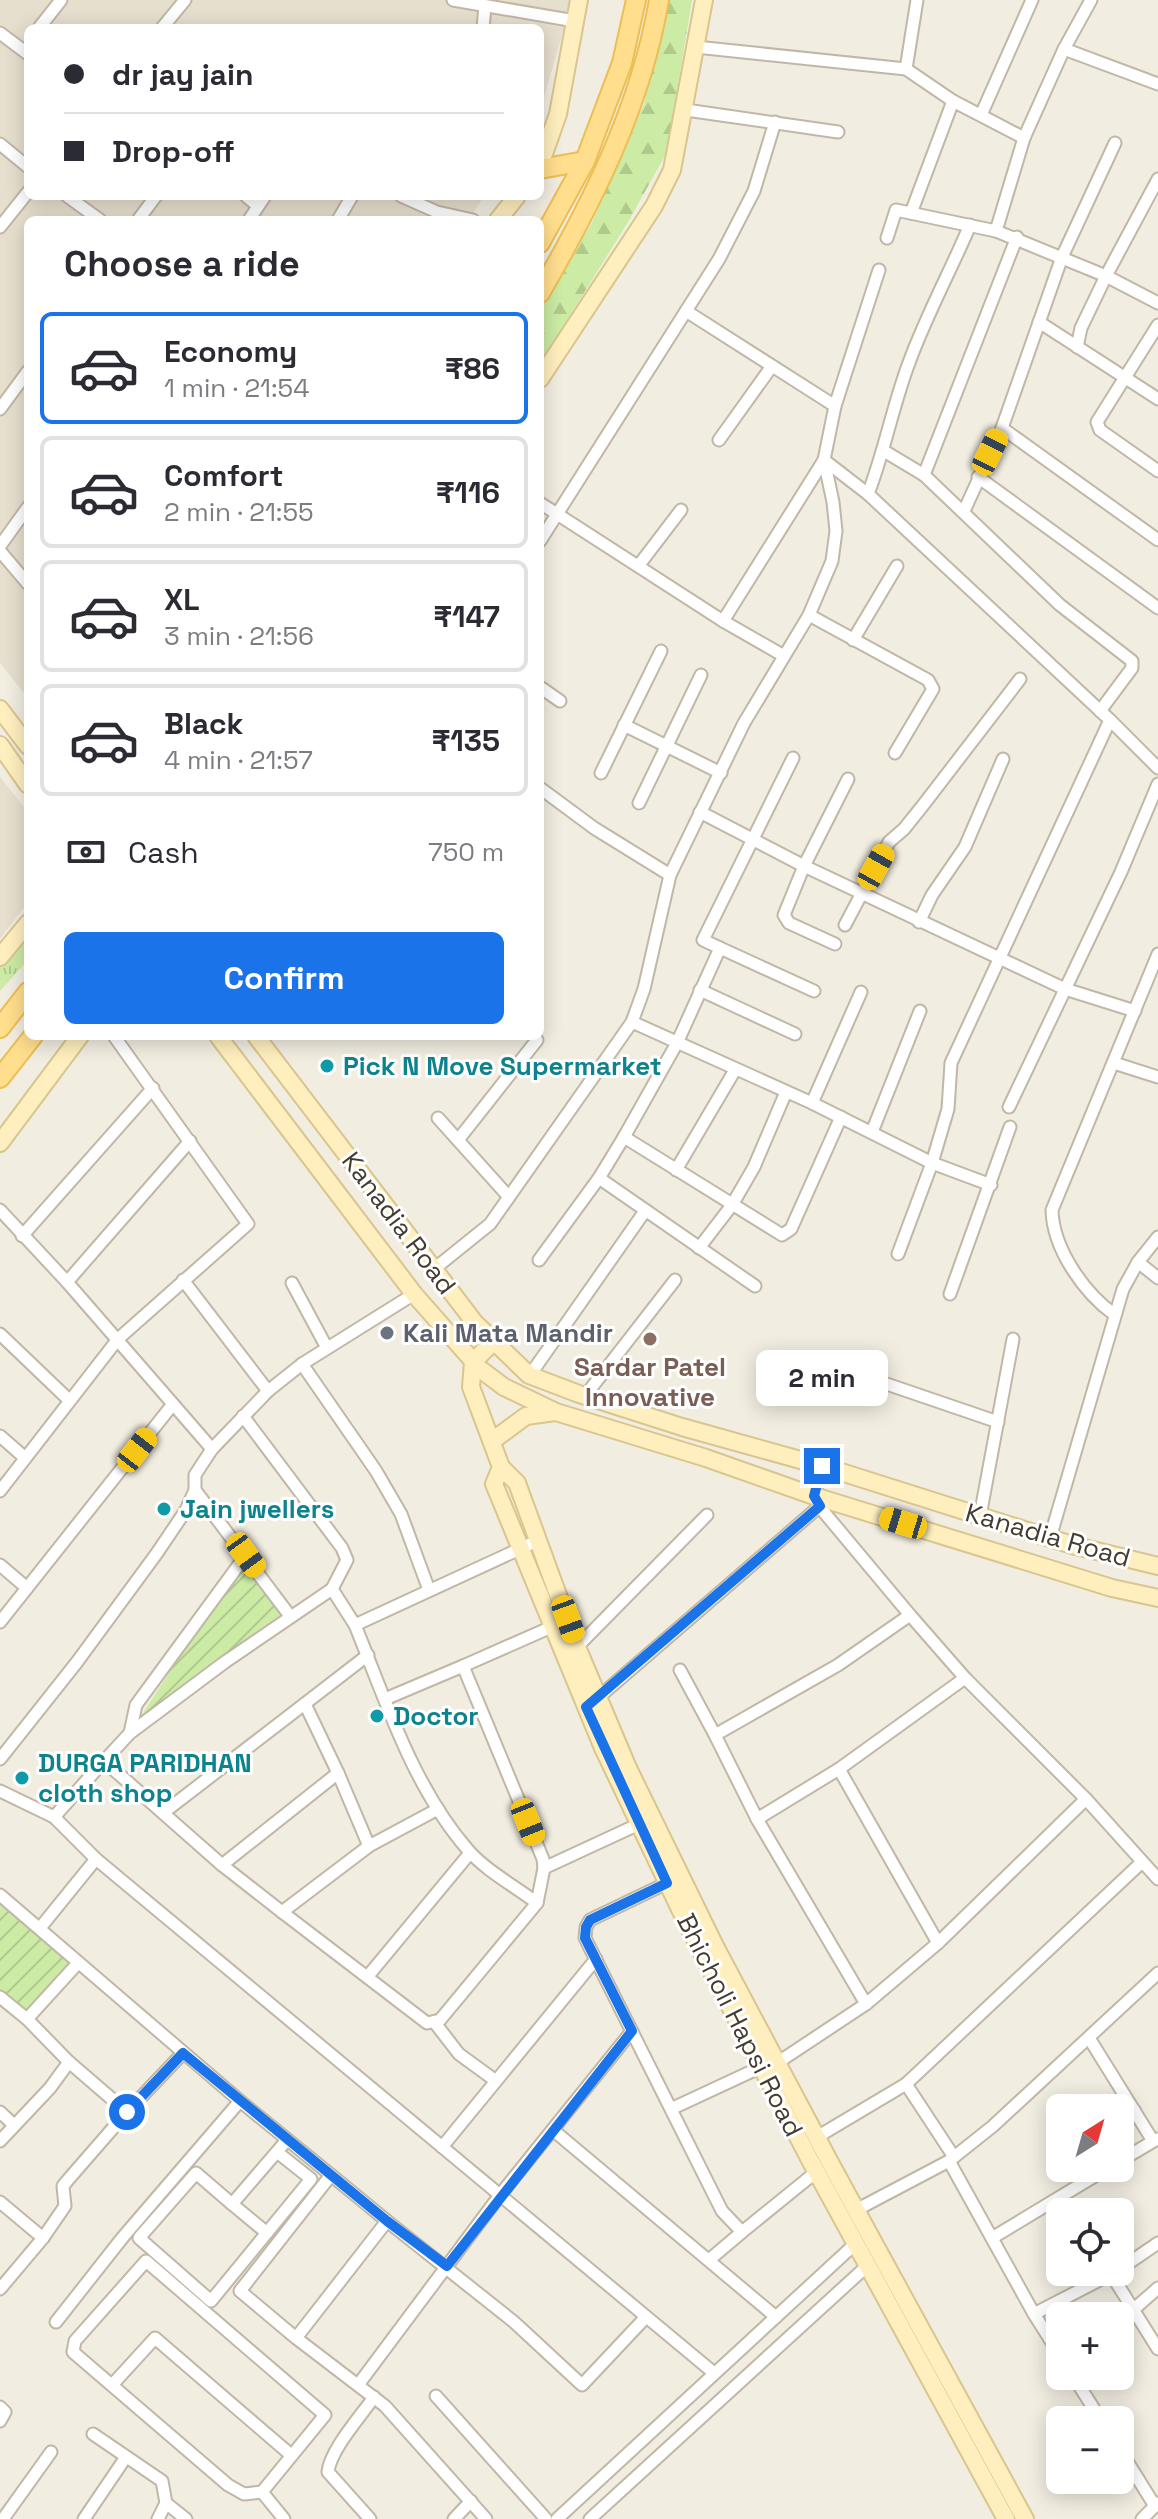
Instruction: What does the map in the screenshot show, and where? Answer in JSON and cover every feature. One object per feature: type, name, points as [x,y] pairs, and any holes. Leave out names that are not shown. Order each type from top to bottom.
[{"type":"main road","points":[[544,236],[585,161],[622,63],[636,0]]},
{"type":"main road","points":[[544,286],[578,228],[616,149],[640,78],[659,0]]},
{"type":"main road","points":[[544,166],[585,161]]},
{"type":"main road","points":[[0,1028],[24,997]]},
{"type":"main road","points":[[0,1078],[30,1040]]},
{"type":"street","points":[[42,24],[61,0]]},
{"type":"street","points":[[165,24],[185,0]]},
{"type":"street","points":[[453,0],[575,21]]},
{"type":"street","points":[[544,155],[558,114],[579,0]]},
{"type":"street","points":[[544,373],[654,206],[672,170],[686,110],[704,0]]},
{"type":"street","points":[[906,69],[917,0]]},
{"type":"street","points":[[981,115],[1032,0]]},
{"type":"street","points":[[996,231],[1024,138],[1064,49],[1091,0]]},
{"type":"street","points":[[483,24],[485,6]]},
{"type":"street","points":[[0,33],[24,48]]},
{"type":"street","points":[[696,47],[906,69],[953,101],[1024,138]]},
{"type":"street","points":[[1064,49],[1158,84]]},
{"type":"street","points":[[911,213],[953,101]]},
{"type":"street","points":[[686,110],[838,132]]},
{"type":"street","points":[[544,535],[719,259],[754,191],[775,122]]},
{"type":"street","points":[[964,511],[1002,428],[1062,257],[1115,143]]},
{"type":"street","points":[[0,144],[24,164]]},
{"type":"street","points":[[1077,347],[1081,328],[1106,276],[1158,179]]},
{"type":"street","points":[[0,227],[24,197]]},
{"type":"street","points":[[72,200],[94,216]]},
{"type":"street","points":[[411,200],[455,216]]},
{"type":"street","points":[[501,216],[514,200]]},
{"type":"street","points":[[887,238],[896,210],[996,231],[1106,276],[1158,302]]},
{"type":"street","points":[[868,494],[884,451],[911,356],[970,225]]},
{"type":"street","points":[[924,475],[1017,237]]},
{"type":"street","points":[[723,621],[824,460],[835,406],[879,270]]},
{"type":"street","points":[[686,311],[835,406]]},
{"type":"street","points":[[1039,322],[1158,399]]},
{"type":"street","points":[[1158,325],[1097,421],[1098,427],[1158,471]]},
{"type":"street","points":[[719,440],[772,366]]},
{"type":"street","points":[[0,409],[24,376]]},
{"type":"street","points":[[1002,428],[1158,540]]},
{"type":"street","points":[[884,451],[924,475],[1060,605],[1132,661],[1132,668],[1105,716],[1000,959],[951,1063],[948,1109],[932,1163],[898,1254]]},
{"type":"street","points":[[824,460],[868,494],[1158,768]]},
{"type":"street","points":[[434,1269],[490,1224],[632,1022],[644,989],[670,875],[744,723],[809,615],[832,561],[833,502],[824,460]]},
{"type":"street","points":[[978,477],[1158,608]]},
{"type":"street","points":[[544,505],[723,621],[784,656]]},
{"type":"street","points":[[639,565],[681,510]]},
{"type":"street","points":[[24,513],[0,548],[24,579]]},
{"type":"street","points":[[853,640],[897,566]]},
{"type":"street","points":[[809,615],[932,685],[933,689],[895,753]]},
{"type":"street","points":[[601,773],[661,651]]},
{"type":"street","points":[[639,803],[701,675]]},
{"type":"street","points":[[845,925],[889,842],[904,829],[1020,679]]},
{"type":"street","points":[[544,690],[560,701]]},
{"type":"street","points":[[0,709],[24,741]]},
{"type":"street","points":[[624,725],[721,773]]},
{"type":"street","points":[[0,745],[24,779]]},
{"type":"street","points":[[793,758],[703,940],[814,991]]},
{"type":"street","points":[[919,922],[932,895],[965,847],[1003,759]]},
{"type":"street","points":[[835,944],[789,923],[784,915],[804,866],[848,779]]},
{"type":"street","points":[[1009,1107],[1121,872],[1158,784]]},
{"type":"street","points":[[544,791],[594,828],[670,875]]},
{"type":"street","points":[[700,812],[919,922],[1065,989],[1135,1011]]},
{"type":"street","points":[[0,957],[24,928]]},
{"type":"street","points":[[539,1260],[599,1178],[624,1137],[677,1043],[720,948]]},
{"type":"street","points":[[1115,1315],[1082,1283],[1052,1223],[1052,1210],[1158,954]]},
{"type":"street","points":[[700,990],[795,1034]]},
{"type":"street","points":[[812,1103],[861,992]]},
{"type":"street","points":[[872,1132],[920,1011]]},
{"type":"street","points":[[632,1022],[812,1103],[932,1163],[991,1185]]},
{"type":"street","points":[[0,1143],[77,1040]]},
{"type":"street","points":[[0,1491],[118,1339],[248,1224],[117,1040]]},
{"type":"street","name":"Kanadia Road","points":[[221,1040],[414,1294],[473,1362],[504,1387],[556,1412],[706,1458],[817,1501],[1115,1589],[1158,1598]]},
{"type":"street","name":"Kanadia Road","points":[[259,1040],[475,1323],[530,1375],[682,1427],[822,1466],[1072,1545],[1158,1566]]},
{"type":"street","points":[[458,1140],[537,1040]]},
{"type":"street","points":[[1114,1063],[1158,1077]]},
{"type":"street","points":[[676,1170],[735,1070]]},
{"type":"street","points":[[22,1236],[153,1088]]},
{"type":"street","points":[[699,1248],[732,1205],[754,1167],[786,1092]]},
{"type":"street","points":[[624,1137],[782,1235],[787,1234],[841,1117]]},
{"type":"street","points":[[438,1118],[509,1197]]},
{"type":"street","points":[[950,1294],[1010,1127]]},
{"type":"street","points":[[67,1282],[190,1141]]},
{"type":"street","points":[[599,1178],[755,1286]]},
{"type":"street","points":[[0,1210],[118,1339],[212,1449]]},
{"type":"street","points":[[530,1375],[645,1211]]},
{"type":"street","points":[[1050,1538],[1123,1289],[1138,1262],[1158,1237]]},
{"type":"street","points":[[1138,1262],[1158,1278]]},
{"type":"street","points":[[183,1280],[268,1391]]},
{"type":"street","points":[[585,1396],[675,1280]]},
{"type":"street","points":[[292,1283],[327,1348]]},
{"type":"street","points":[[0,1759],[77,1662],[157,1553],[195,1490],[195,1475],[212,1449],[268,1391],[302,1364],[414,1294]]},
{"type":"street","points":[[0,1334],[69,1400]]},
{"type":"street","points":[[980,1516],[1013,1339]]},
{"type":"street","points":[[473,1362],[493,1342]]},
{"type":"street","name":"Bhicholi Hapsi Road","points":[[473,1362],[471,1387],[501,1467],[494,1484],[551,1627],[592,1702],[639,1824],[667,1883],[769,2065],[816,2172],[1006,2519]]},
{"type":"street","points":[[302,1364],[376,1471],[401,1514],[429,1590]]},
{"type":"street","points":[[872,1379],[998,1422]]},
{"type":"street","points":[[0,1622],[173,1404]]},
{"type":"street","points":[[492,1441],[526,1416],[556,1412]]},
{"type":"street","points":[[54,1817],[130,1733],[332,1589],[347,1560],[342,1548],[243,1416]]},
{"type":"street","points":[[0,1436],[24,1457]]},
{"type":"street","points":[[592,1702],[817,1501],[822,1466]]},
{"type":"street","points":[[501,1467],[517,1483],[568,1619],[592,1702],[628,1768],[715,1946],[769,2065],[817,2137],[1025,2519]]},
{"type":"street","points":[[195,1490],[290,1616]]},
{"type":"street","points":[[817,1501],[965,1678],[1086,1799],[1158,1879]]},
{"type":"street","points":[[577,1647],[707,1515]]},
{"type":"street","points":[[355,1625],[539,1540]]},
{"type":"street","points":[[1064,1573],[1072,1545]]},
{"type":"street","points":[[130,1733],[136,1705],[246,1555]]},
{"type":"street","points":[[0,1565],[27,1588]]},
{"type":"street","points":[[332,1589],[355,1625],[417,1770],[438,1809],[470,1853],[537,1903]]},
{"type":"street","points":[[715,1735],[838,1665],[910,1615]]},
{"type":"street","points":[[385,1699],[568,1619]]},
{"type":"street","points":[[163,1813],[368,1655]]},
{"type":"street","points":[[104,1761],[222,1865],[427,2023],[435,2023],[537,1903],[544,1868],[533,1834],[463,1666]]},
{"type":"street","points":[[680,1670],[757,1819],[866,2004]]},
{"type":"street","points":[[757,1819],[839,1769],[965,1678]]},
{"type":"street","points":[[305,1704],[369,1846]]},
{"type":"street","points":[[839,1769],[938,1943]]},
{"type":"street","points":[[222,1865],[338,1773]]},
{"type":"street","points":[[0,1791],[54,1817],[96,1859],[714,2373]]},
{"type":"street","points":[[673,2108],[769,2065],[866,2004],[938,1943],[1086,1799]]},
{"type":"street","points":[[282,1912],[369,1846],[438,1809]]},
{"type":"street","points":[[544,1868],[639,1824]]},
{"type":"street","points":[[368,1976],[470,1853]]},
{"type":"street","points":[[40,1928],[96,1859]]},
{"type":"street","points":[[817,2137],[906,2084],[1142,1862]]},
{"type":"street","points":[[667,1883],[590,1920],[585,1938],[673,2108],[722,2211],[742,2232]]},
{"type":"street","points":[[0,1895],[240,2101],[514,2322],[582,2385],[646,2317]]},
{"type":"street","points":[[442,2147],[596,1959]]},
{"type":"street","points":[[27,2019],[78,1963]]},
{"type":"street","points":[[856,2210],[952,2159],[1156,1979]]},
{"type":"street","points":[[0,1997],[127,2112]]},
{"type":"street","points":[[435,2023],[459,2054],[496,2081]]},
{"type":"street","points":[[358,2385],[500,2195],[632,2031]]},
{"type":"street","points":[[1089,2038],[1124,2094]]},
{"type":"street","points":[[0,2289],[43,2238],[65,2206],[63,2186],[183,2053]]},
{"type":"street","points":[[0,2141],[50,2088],[69,2062]]},
{"type":"street","points":[[906,2084],[952,2159],[1046,2333]]},
{"type":"street","points":[[56,2322],[123,2237],[240,2101]]},
{"type":"street","points":[[1134,2110],[1156,2140],[1134,2153]]},
{"type":"street","points":[[0,2112],[14,2125]]},
{"type":"street","points":[[553,2130],[776,2317]]},
{"type":"street","points":[[232,2204],[287,2140]]},
{"type":"street","points":[[267,2233],[196,2173],[139,2238],[211,2301],[267,2233],[311,2179],[277,2152]]},
{"type":"street","points":[[709,2260],[816,2172]]},
{"type":"street","points":[[331,2175],[240,2291],[385,2406],[486,2519]]},
{"type":"street","points":[[992,2238],[1085,2182]]},
{"type":"street","points":[[0,2202],[43,2238]]},
{"type":"street","points":[[296,2338],[387,2221]]},
{"type":"street","points":[[1134,2259],[1158,2243]]},
{"type":"street","points":[[557,2519],[855,2244]]},
{"type":"street","points":[[146,2261],[325,2415],[262,2492],[244,2494],[228,2485],[112,2385],[73,2352],[73,2346],[146,2261]]},
{"type":"street","points":[[590,2519],[867,2266]]},
{"type":"street","points":[[1034,2314],[1088,2286]]},
{"type":"street","points":[[1158,2288],[1134,2309],[1158,2349]]},
{"type":"street","points":[[112,2385],[155,2338],[291,2455]]},
{"type":"street","points":[[436,2396],[546,2519]]},
{"type":"street","points":[[370,2519],[328,2472],[329,2464],[374,2397]]},
{"type":"street","points":[[0,2407],[5,2412],[0,2421]]},
{"type":"street","points":[[93,2434],[162,2481],[166,2503],[158,2519]]},
{"type":"street","points":[[3,2519],[51,2452]]},
{"type":"street","points":[[84,2519],[126,2457]]},
{"type":"street","points":[[1134,2470],[1157,2504],[1142,2519]]},
{"type":"street","points":[[262,2492],[281,2518]]},
{"type":"street","points":[[454,2519],[471,2501]]},
{"type":"street","points":[[166,2503],[186,2519]]},
{"type":"shaded area","points":[[0,0],[570,0],[544,97],[544,24],[24,24],[24,200],[482,200],[472,216],[24,216],[24,693],[0,663]]},
{"type":"shaded area","points":[[0,777],[24,807],[24,907],[0,939]]},
{"type":"green space","points":[[667,0],[692,0],[667,152],[628,222],[544,358],[544,301],[592,223],[644,104]]},
{"type":"green space","points":[[24,938],[24,964],[0,991],[0,966]]},
{"type":"green space","points":[[243,1559],[290,1616],[130,1733]]},
{"type":"green space","points":[[0,1895],[78,1963],[27,2019],[0,1997]]},
{"type":"place","name":"Pick N Move Supermarket","points":[[327,1066]]},
{"type":"place","name":"Kali Mata Mandir","points":[[387,1333]]},
{"type":"place","name":"Sardar Patel Innovative","points":[[650,1339]]},
{"type":"place","name":"Jain jwellers","points":[[164,1509]]},
{"type":"place","name":"Doctor","points":[[377,1716]]},
{"type":"place","name":"DURGA PARIDHAN cloth shop","points":[[22,1778]]},
{"type":"route","points":[[127,2112],[183,2053],[387,2221],[447,2266],[632,2031],[585,1938],[586,1927],[590,1920],[667,1883],[586,1707],[820,1506],[814,1496],[822,1466]]}]
